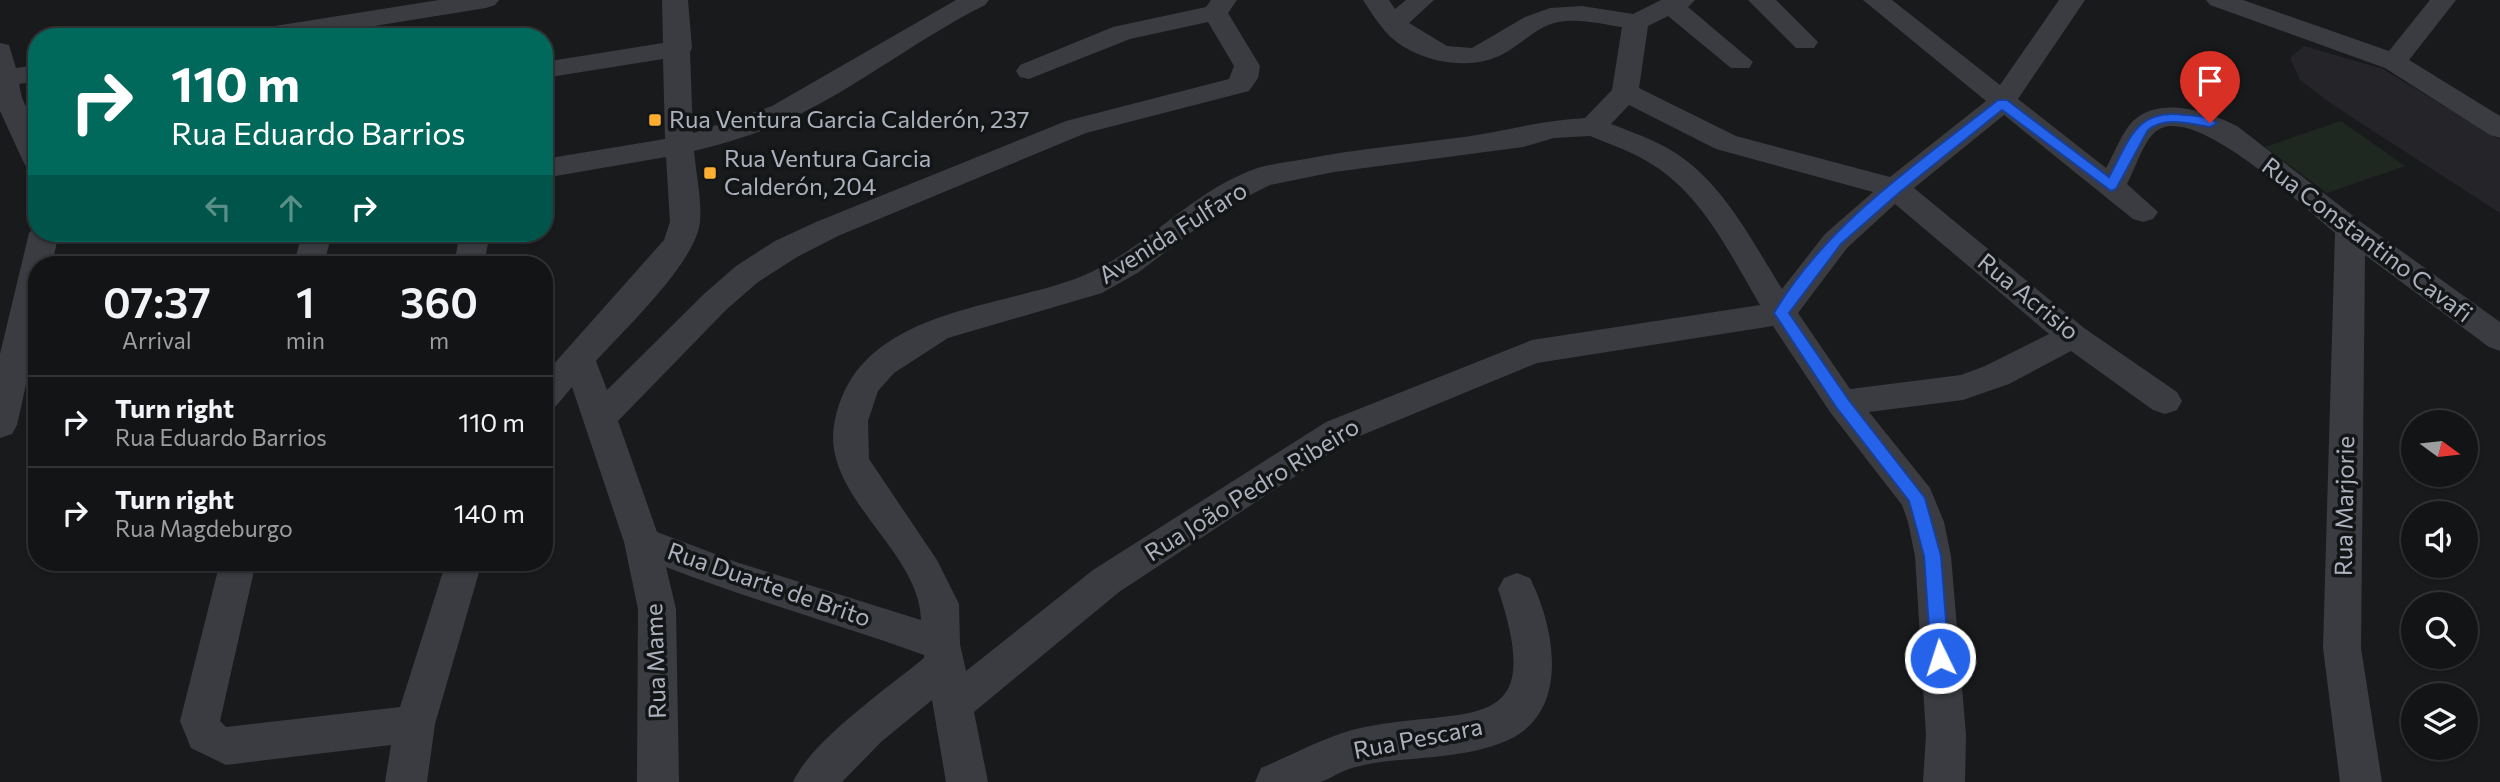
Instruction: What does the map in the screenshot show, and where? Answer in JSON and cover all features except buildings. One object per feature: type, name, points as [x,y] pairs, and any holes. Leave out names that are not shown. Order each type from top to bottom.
[{"type":"street","points":[[307,28],[486,0]]},
{"type":"street","points":[[553,387],[665,263],[679,242],[685,222],[679,144],[679,48],[675,0]]},
{"type":"street","points":[[553,167],[679,144],[747,127],[781,112],[882,51],[976,0]]},
{"type":"street","points":[[1376,0],[1392,24],[1426,48],[1462,56],[1491,50],[1552,16],[1573,14],[1636,22],[1676,2],[1740,62]]},
{"type":"street","points":[[1392,24],[1421,0]]},
{"type":"street","points":[[1761,0],[1805,42]]},
{"type":"street","points":[[1876,0],[2002,103],[2143,212]]},
{"type":"street","points":[[1781,313],[1836,241],[1895,188],[2002,103],[2072,0]]},
{"type":"street","points":[[2219,0],[2393,62],[2500,129]]},
{"type":"street","points":[[2393,62],[2443,0]]},
{"type":"street","points":[[600,418],[715,302],[747,274],[786,249],[827,229],[1076,127],[1239,85],[1245,78],[1247,66],[1220,6],[1122,33],[1028,71]]},
{"type":"street","points":[[1636,22],[1625,92],[1593,127],[1670,163],[1688,179],[1713,208],[1842,403],[1917,498],[1926,522],[1933,556],[1946,735],[1944,782]]},
{"type":"street","points":[[553,68],[679,48]]},
{"type":"street","points":[[0,51],[4,93],[28,142]]},
{"type":"street","points":[[4,93],[28,78]]},
{"type":"street","points":[[1625,92],[1726,143],[1895,188]]},
{"type":"street","name":"Rua Constantino Cavafi","points":[[2111,186],[2143,127],[2162,118],[2192,118],[2227,132],[2350,229],[2495,334]]},
{"type":"street","name":"Avenida Fulfaro","points":[[967,782],[943,655],[940,604],[924,570],[852,461],[851,421],[863,386],[883,364],[937,329],[1091,285],[1128,264],[1212,202],[1262,177],[1334,163],[1523,138],[1552,129],[1593,127]]},
{"type":"street","name":"Rua Acrisio","points":[[1895,188],[2073,335],[2165,401]]},
{"type":"street","name":"Rua Marjorie","points":[[2350,229],[2343,648],[2352,734],[2361,782]]},
{"type":"street","points":[[0,425],[28,303]]},
{"type":"street","name":"Rua João Pedro Ribeiro","points":[[954,704],[1106,581],[1338,431],[1532,352],[1781,313]]},
{"type":"street","points":[[1842,403],[1963,387],[1997,375],[2073,335]]},
{"type":"street","name":"Rua Duarte de Brito","points":[[579,358],[642,542],[735,578],[841,608],[943,655]]},
{"type":"street","name":"Rua Mame","points":[[642,542],[657,609],[657,782]]},
{"type":"street","points":[[236,571],[200,721],[202,732],[210,740],[226,746],[415,724]]},
{"type":"street","points":[[406,782],[415,724],[461,571]]},
{"type":"street","name":"Rua Pescara","points":[[1276,782],[1355,748],[1464,732],[1507,720],[1524,701],[1532,678],[1532,648],[1526,615],[1517,589]]},
{"type":"street","points":[[814,782],[943,655]]},
{"type":"shaded area","points":[[2304,46],[2383,69],[2500,140],[2500,213],[2333,105],[2300,80],[2290,58]]},
{"type":"shaded area","points":[[2341,121],[2405,166],[2327,193],[2265,147]]},
{"type":"place","name":"Rua Ventura Garcia Calderón, 237","points":[[655,120]]},
{"type":"place","name":"Rua Ventura Garcia Calderón, 204","points":[[710,173]]},
{"type":"route","points":[[1940,658],[1933,556],[1926,522],[1917,498],[1842,403],[1781,313],[1836,241],[1895,188],[2002,103],[2111,186],[2143,127],[2151,121],[2176,117],[2210,123]]}]
